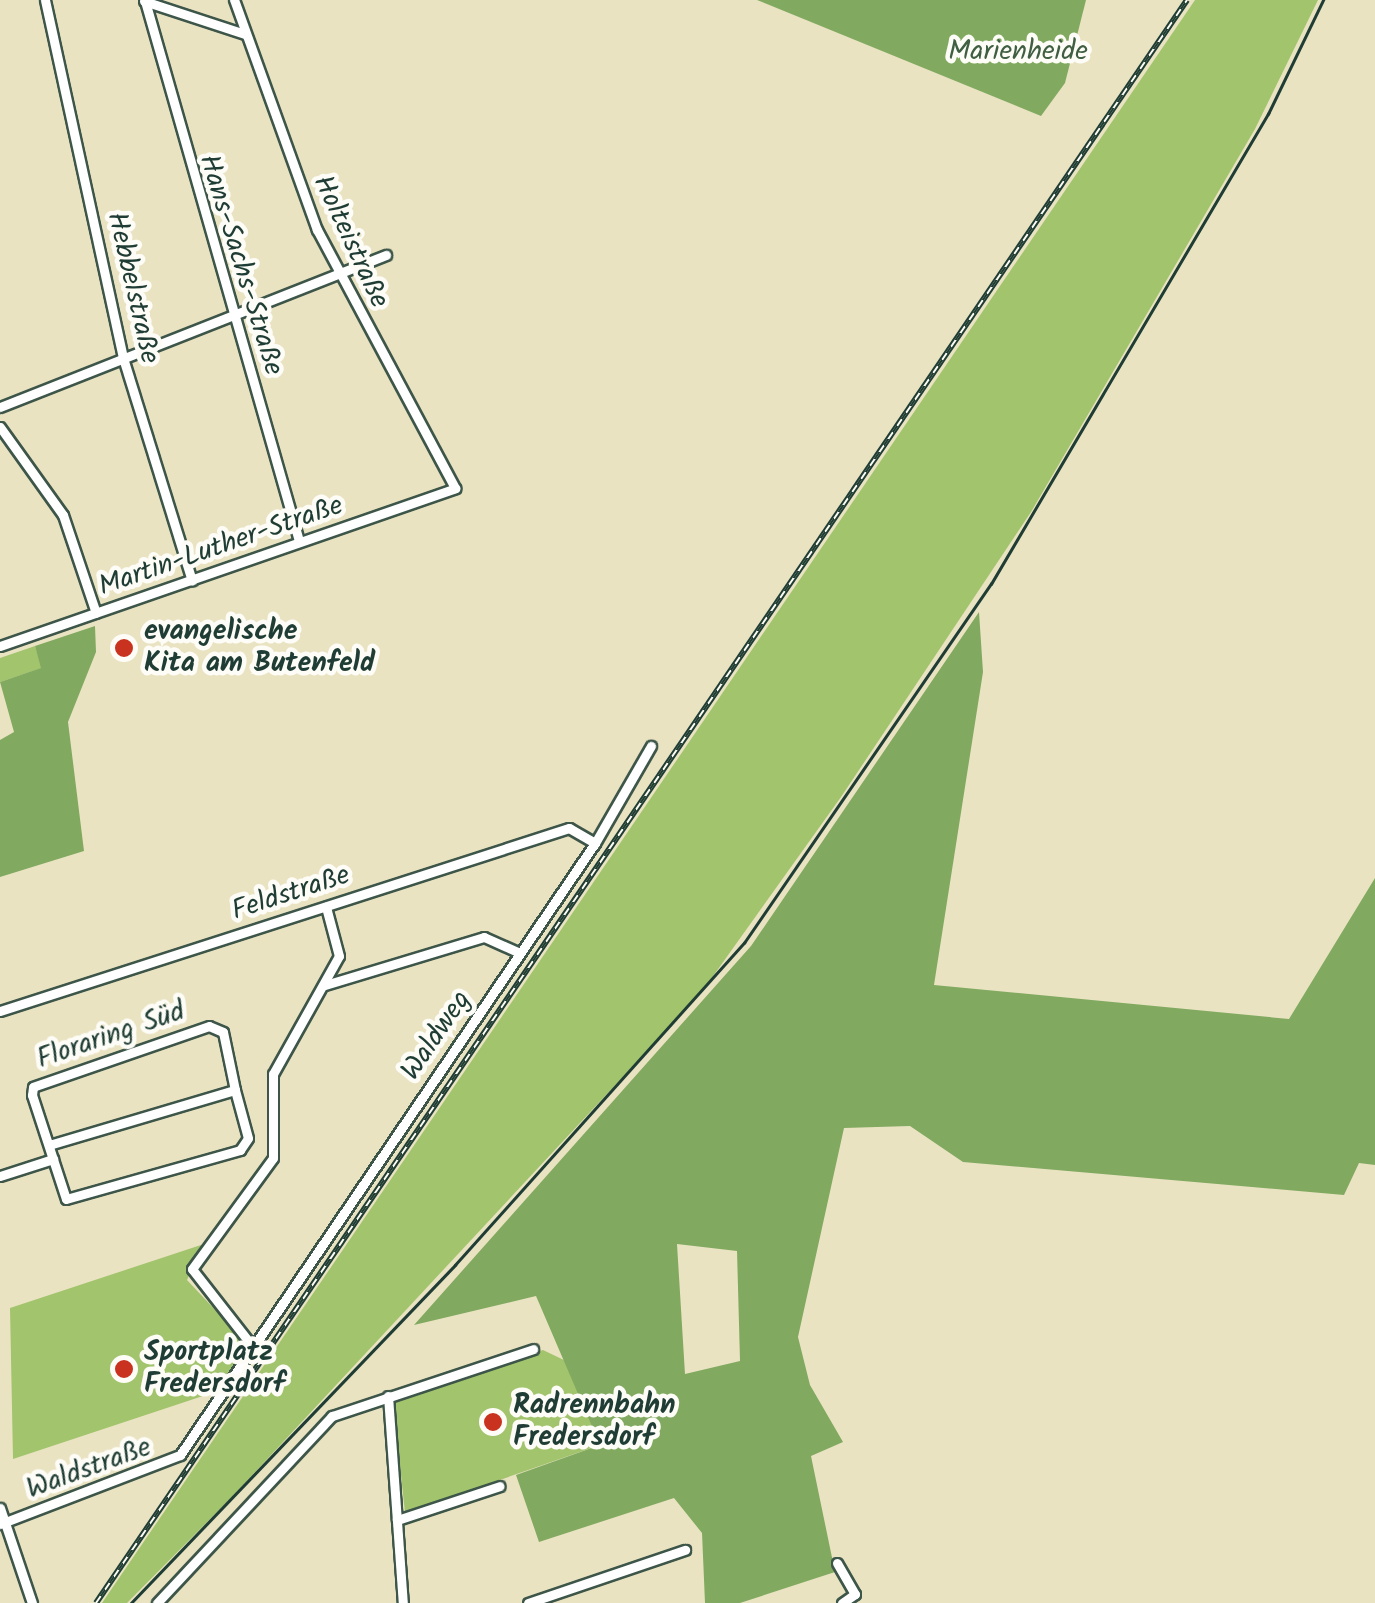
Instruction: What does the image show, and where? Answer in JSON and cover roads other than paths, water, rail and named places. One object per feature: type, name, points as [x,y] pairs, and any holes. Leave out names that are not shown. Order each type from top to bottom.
[{"type":"street","name":"Hebbelstraße","points":[[44,0],[123,358],[192,581]]},
{"type":"street","name":"Holteistraße","points":[[234,0],[337,273],[455,488]]},
{"type":"street","points":[[144,1],[245,34]]},
{"type":"street","name":"Hans-Sachs-Straße","points":[[144,1],[231,316],[299,541]]},
{"type":"street","points":[[0,407],[386,255]]},
{"type":"street","points":[[0,427],[63,515],[96,614]]},
{"type":"street","name":"Martin-Luther-Straße","points":[[0,646],[455,488]]},
{"type":"street","name":"Waldweg","points":[[253,1348],[595,843],[651,746]]},
{"type":"street","name":"Feldstraße","points":[[0,1011],[568,828],[595,843]]},
{"type":"street","points":[[253,1348],[192,1269],[273,1158],[272,1074],[324,985],[339,948],[326,906]]},
{"type":"street","points":[[324,985],[484,938],[520,953]]},
{"type":"street","name":"Floraring Süd","points":[[209,1026],[223,1032],[237,1087],[248,1138],[240,1150],[74,1203],[53,1159],[36,1083],[209,1026]]},
{"type":"street","points":[[49,1145],[237,1087]]},
{"type":"street","points":[[0,1176],[53,1159]]},
{"type":"street","name":"Waldstraße","points":[[2,1523],[166,1467],[253,1348]]},
{"type":"street","points":[[157,1603],[332,1416],[533,1348]]},
{"type":"street","points":[[388,1396],[404,1603]]},
{"type":"street","points":[[398,1520],[500,1486]]},
{"type":"street","points":[[0,1508],[32,1603]]},
{"type":"street","points":[[528,1603],[686,1550]]},
{"type":"street","points":[[837,1563],[855,1594],[842,1603]]},
{"type":"tram line","points":[[131,1603],[455,1265],[744,943],[991,584],[1268,114],[1323,0]]},
{"type":"railway","points":[[96,1603],[1187,0]]},
{"type":"place","name":"evangelische Kita am Butenfeld","points":[[124,648]]},
{"type":"place","name":"Sportplatz Fredersdorf","points":[[124,1369]]},
{"type":"place","name":"Radrennbahn Fredersdorf","points":[[493,1422]]},
{"type":"park label","name":"Marienheide","points":[[1018,52]]}]
